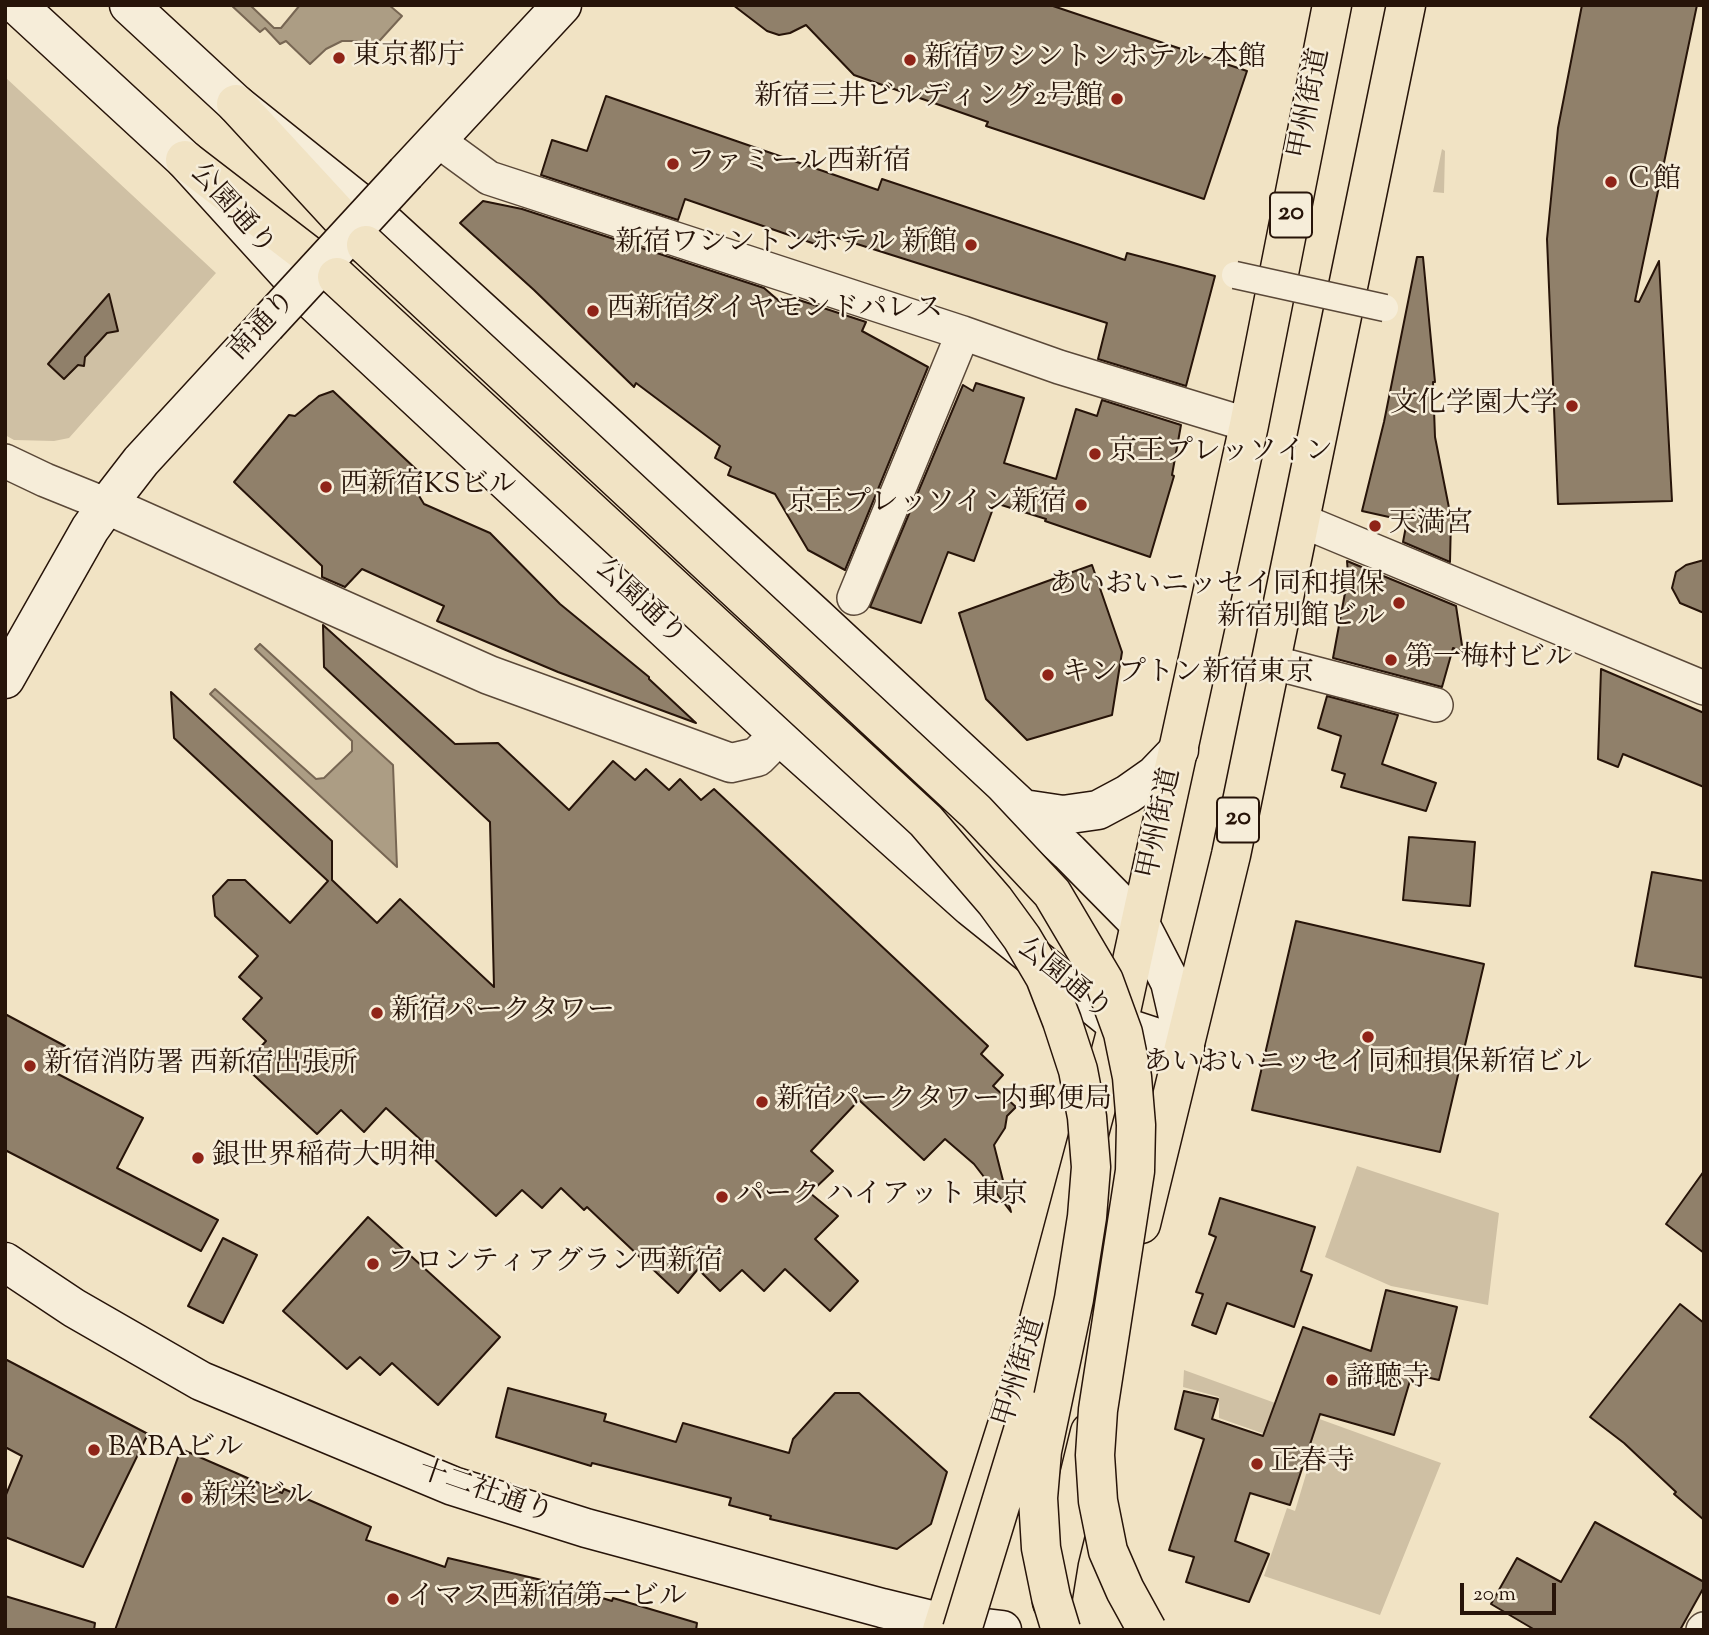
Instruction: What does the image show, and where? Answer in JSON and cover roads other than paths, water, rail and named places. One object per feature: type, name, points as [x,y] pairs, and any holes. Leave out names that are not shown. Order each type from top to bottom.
[{"type":"highway","name":"甲州街道","points":[[949,1628],[1032,1347],[1118,1025],[1249,425],[1332,5]]},
{"type":"highway","name":"20","points":[[1047,1630],[1062,1547],[1231,855],[1406,5]]},
{"type":"highway","points":[[236,104],[366,245],[984,820],[1052,893],[1104,981],[1123,1033],[1132,1077],[1136,1125],[1135,1171],[1098,1410],[1095,1455],[1098,1501],[1108,1551],[1125,1591],[1147,1630]]},
{"type":"highway","points":[[185,160],[337,277],[880,778],[926,821],[995,901],[1022,938],[1045,977],[1078,1070],[1087,1117],[1091,1167],[1087,1217],[1074,1299],[1042,1451],[1038,1498],[1041,1548],[1061,1630]]},
{"type":"highway","points":[[949,1628],[1087,1217]]},
{"type":"main road","name":"公園通り","points":[[17,5],[185,160],[314,302],[779,735],[971,907],[1118,1025],[1185,1047]]},
{"type":"main road","points":[[129,5],[236,104],[386,225],[1023,808],[1140,924],[1170,982],[1185,1047]]},
{"type":"main road","name":"南通り","points":[[5,679],[90,529],[141,461],[562,5]]},
{"type":"main road","points":[[107,505],[489,675],[731,763],[757,757],[779,735]]},
{"type":"main road","points":[[1023,808],[1063,815],[1098,810],[1129,794],[1155,775],[1178,750]]},
{"type":"main road","name":"十二社通り","points":[[5,1262],[74,1308],[201,1381],[453,1486],[586,1528],[949,1628],[1002,1630]]},
{"type":"street","points":[[437,140],[489,178],[963,333],[1059,368],[1249,425]]},
{"type":"street","points":[[1235,275],[1385,308]]},
{"type":"street","points":[[854,597],[963,333]]},
{"type":"street","points":[[5,461],[107,505]]},
{"type":"street","points":[[1300,520],[1704,688]]},
{"type":"street","points":[[1271,662],[1436,705]]},
{"type":"place","name":"東京都庁","points":[[339,58]]},
{"type":"place","name":"新宿ワシントンホテル 本館","points":[[910,60]]},
{"type":"place","name":"新宿三井ビルディング2号館","points":[[1117,99]]},
{"type":"place","name":"ファミール西新宿","points":[[673,164]]},
{"type":"place","name":"Ｃ館","points":[[1611,182]]},
{"type":"place","name":"新宿ワシントンホテル 新館","points":[[971,245]]},
{"type":"place","name":"西新宿ダイヤモンドパレス","points":[[593,311]]},
{"type":"place","name":"文化学園大学","points":[[1572,406]]},
{"type":"place","name":"京王プレッソイン","points":[[1095,454]]},
{"type":"place","name":"西新宿KSビル","points":[[326,487]]},
{"type":"place","name":"京王プレッソイン新宿","points":[[1081,505]]},
{"type":"place","name":"天満宮","points":[[1375,526]]},
{"type":"place","name":"あいおいニッセイ同和損保 新宿別館ビル","points":[[1399,603]]},
{"type":"place","name":"第一梅村ビル","points":[[1391,660]]},
{"type":"place","name":"キンプトン新宿東京","points":[[1048,675]]},
{"type":"place","name":"新宿パークタワー","points":[[377,1013]]},
{"type":"place","name":"あいおいニッセイ同和損保新宿ビル","points":[[1368,1037]]},
{"type":"place","name":"新宿消防署 西新宿出張所","points":[[30,1066]]},
{"type":"place","name":"新宿パークタワー内郵便局","points":[[762,1102]]},
{"type":"place","name":"銀世界稲荷大明神","points":[[198,1158]]},
{"type":"place","name":"パーク ハイアット 東京","points":[[722,1197]]},
{"type":"place","name":"フロンティアグラン西新宿","points":[[373,1264]]},
{"type":"place","name":"諦聴寺","points":[[1332,1380]]},
{"type":"place","name":"BABAビル","points":[[94,1450]]},
{"type":"place","name":"正春寺","points":[[1257,1464]]},
{"type":"place","name":"新栄ビル","points":[[187,1498]]},
{"type":"place","name":"イマス西新宿第一ビル","points":[[393,1599]]}]
